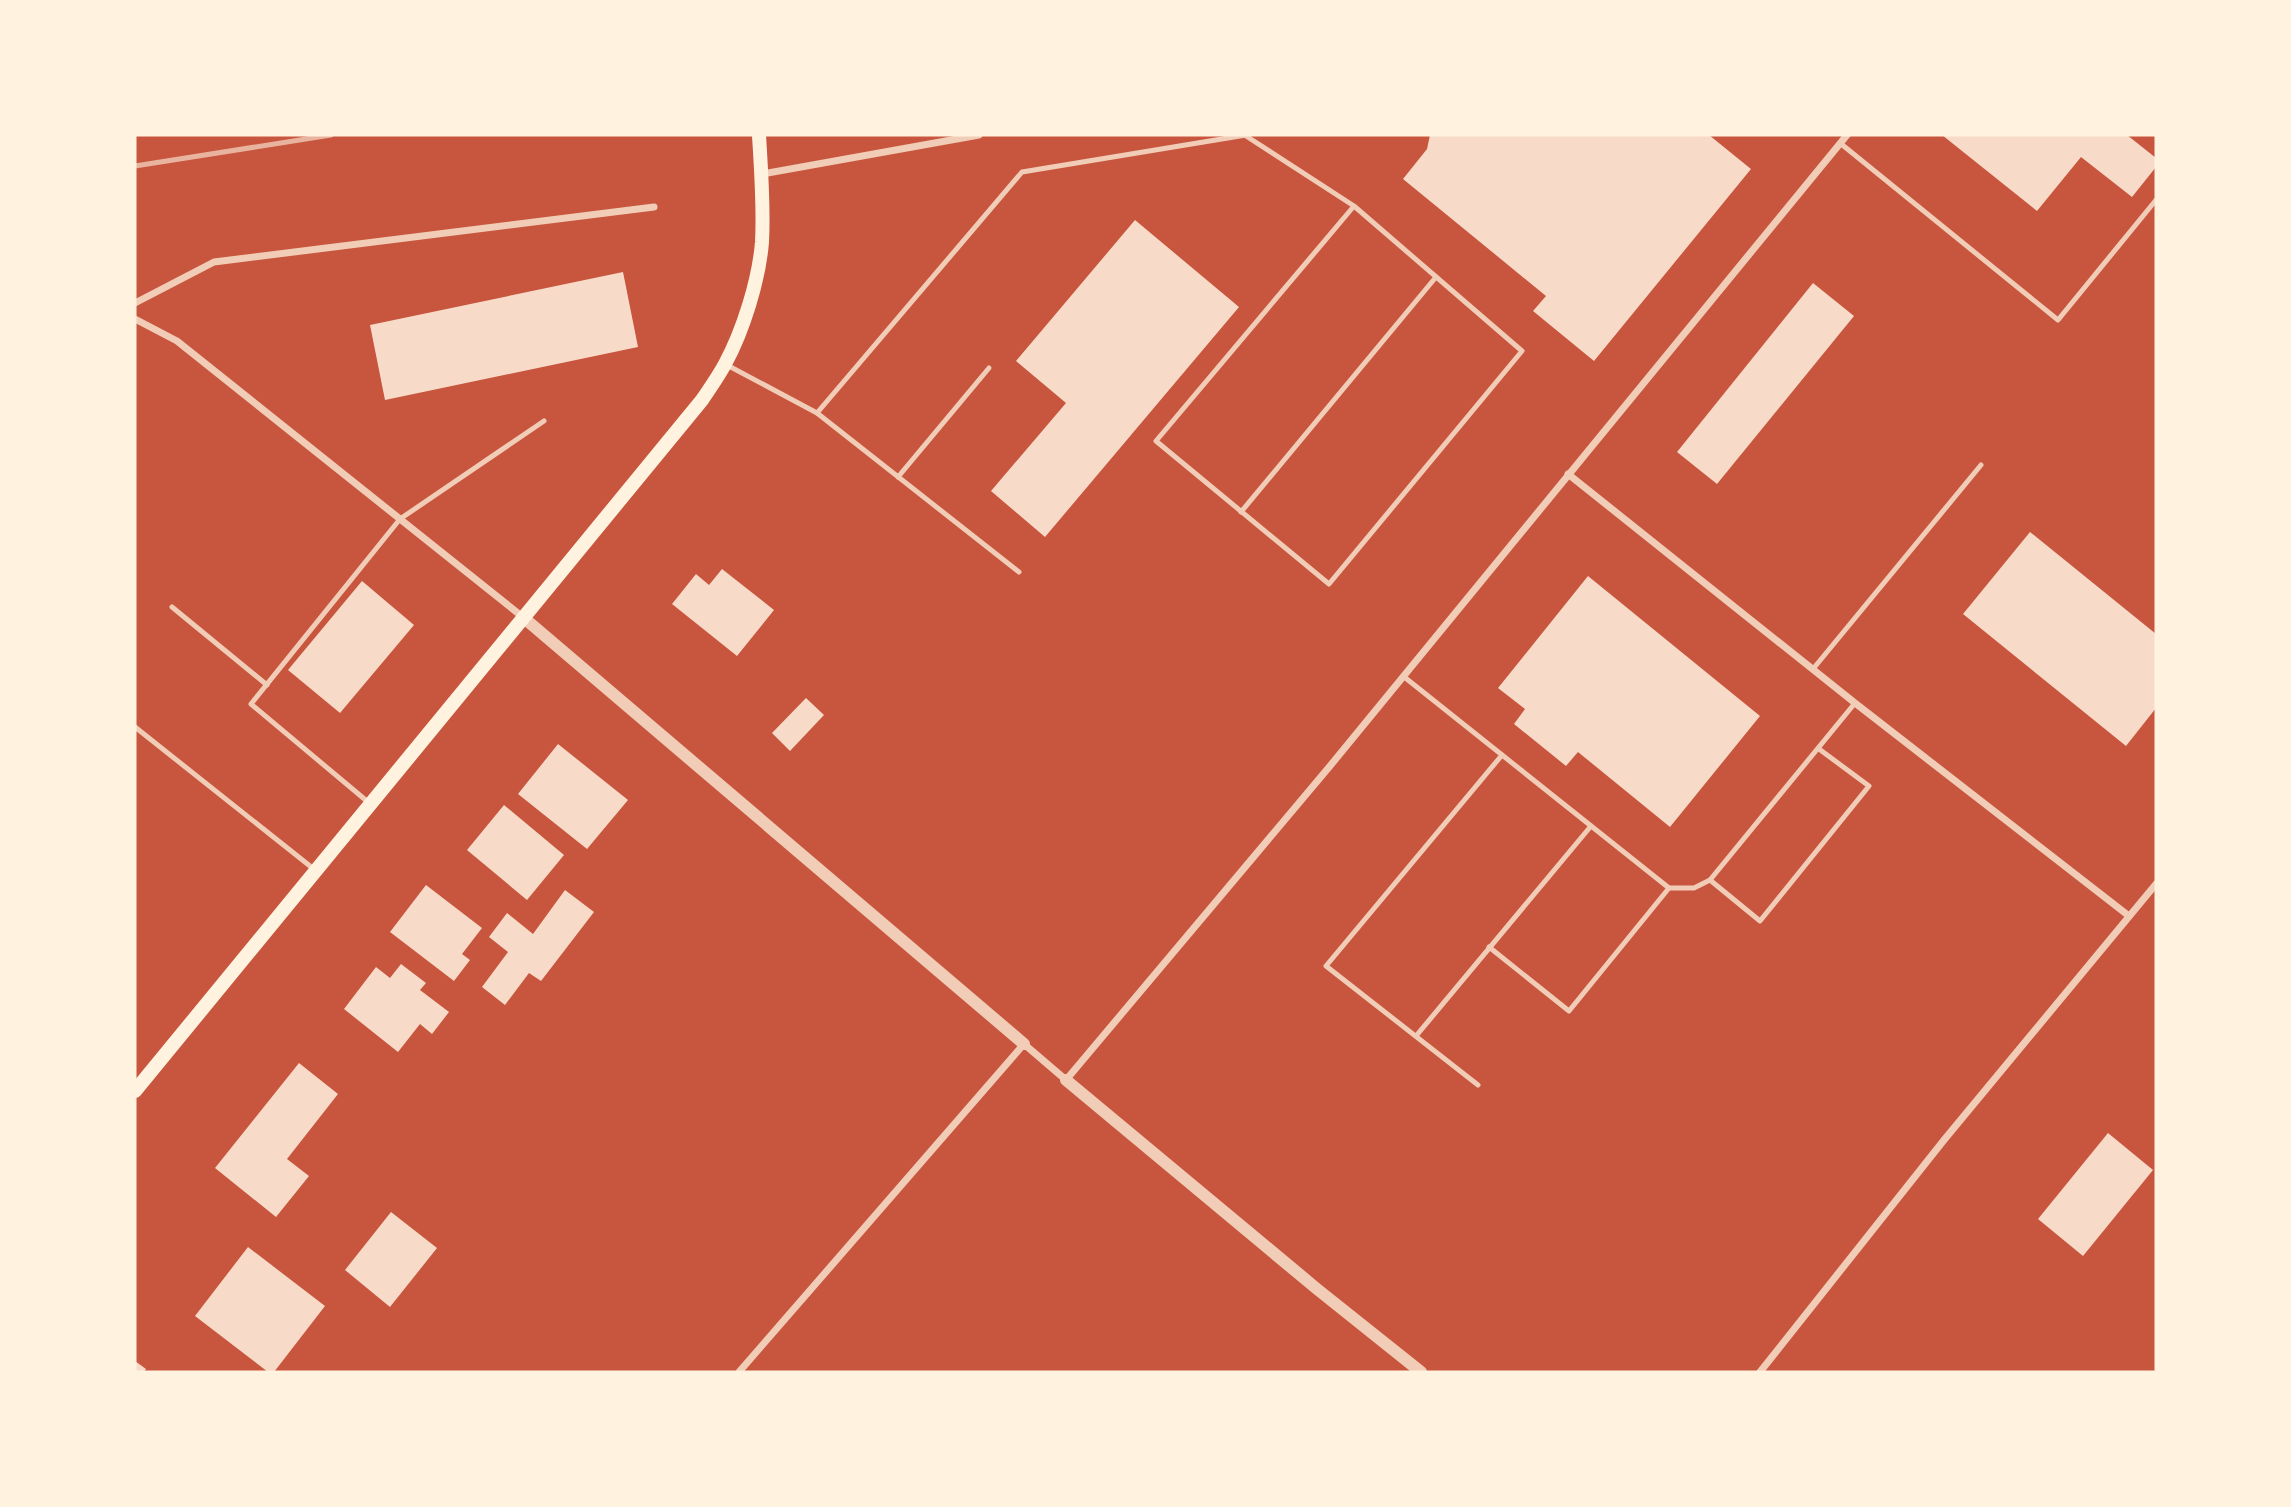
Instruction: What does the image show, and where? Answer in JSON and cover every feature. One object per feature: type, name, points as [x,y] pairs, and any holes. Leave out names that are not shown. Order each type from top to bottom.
[{"type":"main road","points":[[135,1091],[702,400],[725,364],[741,327],[760,255],[762,174],[758,135]]},
{"type":"street","points":[[762,174],[979,135]]},
{"type":"street","points":[[1066,1080],[1403,676],[1847,135]]},
{"type":"street","points":[[135,303],[214,262],[654,207]]},
{"type":"street","points":[[135,319],[177,341],[524,618],[1066,1080],[1421,1372]]},
{"type":"street","points":[[1568,474],[1855,703],[2129,916]]},
{"type":"street","points":[[1760,1372],[1944,1140],[2156,884]]},
{"type":"street","points":[[739,1372],[1024,1044]]},
{"type":"lane","points":[[817,414],[1023,172],[1246,135],[1354,206],[1522,351],[1329,584],[1156,441],[1354,206]]},
{"type":"lane","points":[[1840,143],[2058,320],[2156,200]]},
{"type":"lane","points":[[1241,512],[1436,277]]},
{"type":"lane","points":[[725,364],[817,414],[1019,572]]},
{"type":"lane","points":[[898,477],[989,368]]},
{"type":"lane","points":[[370,804],[250,704],[401,519],[544,421]]},
{"type":"lane","points":[[1813,669],[1981,466]]},
{"type":"lane","points":[[172,607],[267,685]]},
{"type":"lane","points":[[1403,676],[1669,888],[1694,888],[1710,880],[1855,703]]},
{"type":"lane","points":[[135,727],[315,870]]},
{"type":"lane","points":[[1710,880],[1760,921],[1870,786],[1819,749]]},
{"type":"lane","points":[[1478,1085],[1326,966],[1502,754]]},
{"type":"lane","points":[[1416,1036],[1591,826]]},
{"type":"lane","points":[[1489,947],[1569,1011],[1669,888]]},
{"type":"building","points":[[1430,135],[1709,135],[1751,169],[1594,361],[1533,311],[1546,296],[1403,179],[1427,149]]},
{"type":"building","points":[[1942,135],[2127,135],[2156,158],[2156,167],[2132,197],[2081,157],[2037,211]]},
{"type":"building","points":[[1135,220],[1239,307],[1045,537],[991,491],[1066,403],[1016,361]]},
{"type":"building","points":[[623,272],[638,347],[385,400],[370,325]]},
{"type":"building","points":[[1813,283],[1854,316],[1717,484],[1677,452]]},
{"type":"building","points":[[2030,532],[2156,634],[2156,708],[2126,746],[1963,614]]},
{"type":"building","points":[[722,569],[774,610],[737,656],[672,604],[696,574],[709,585]]},
{"type":"building","points":[[1588,576],[1760,716],[1670,827],[1578,752],[1566,766],[1514,724],[1525,709],[1498,688]]},
{"type":"building","points":[[362,581],[414,625],[340,713],[288,670]]},
{"type":"building","points":[[806,698],[824,715],[790,751],[772,733]]},
{"type":"building","points":[[558,744],[628,800],[587,849],[518,794]]},
{"type":"building","points":[[504,805],[564,855],[527,900],[467,850]]},
{"type":"building","points":[[426,885],[482,928],[462,954],[470,960],[454,981],[390,932]]},
{"type":"building","points":[[565,890],[594,912],[541,981],[529,973],[505,1005],[482,987],[508,952],[489,937],[507,913],[533,934]]},
{"type":"building","points":[[401,964],[426,983],[420,990],[449,1012],[432,1034],[420,1024],[398,1052],[344,1009],[376,967],[390,978]]},
{"type":"building","points":[[299,1063],[338,1094],[287,1159],[309,1176],[276,1217],[215,1168]]},
{"type":"building","points":[[2108,1133],[2153,1170],[2083,1256],[2038,1219]]},
{"type":"building","points":[[391,1212],[437,1248],[390,1307],[345,1270]]},
{"type":"building","points":[[248,1247],[325,1306],[274,1372],[268,1372],[195,1316]]},
{"type":"building","points":[[135,1361],[146,1369],[144,1372],[135,1372]]},
{"type":"railway","points":[[135,166],[331,135]]}]
